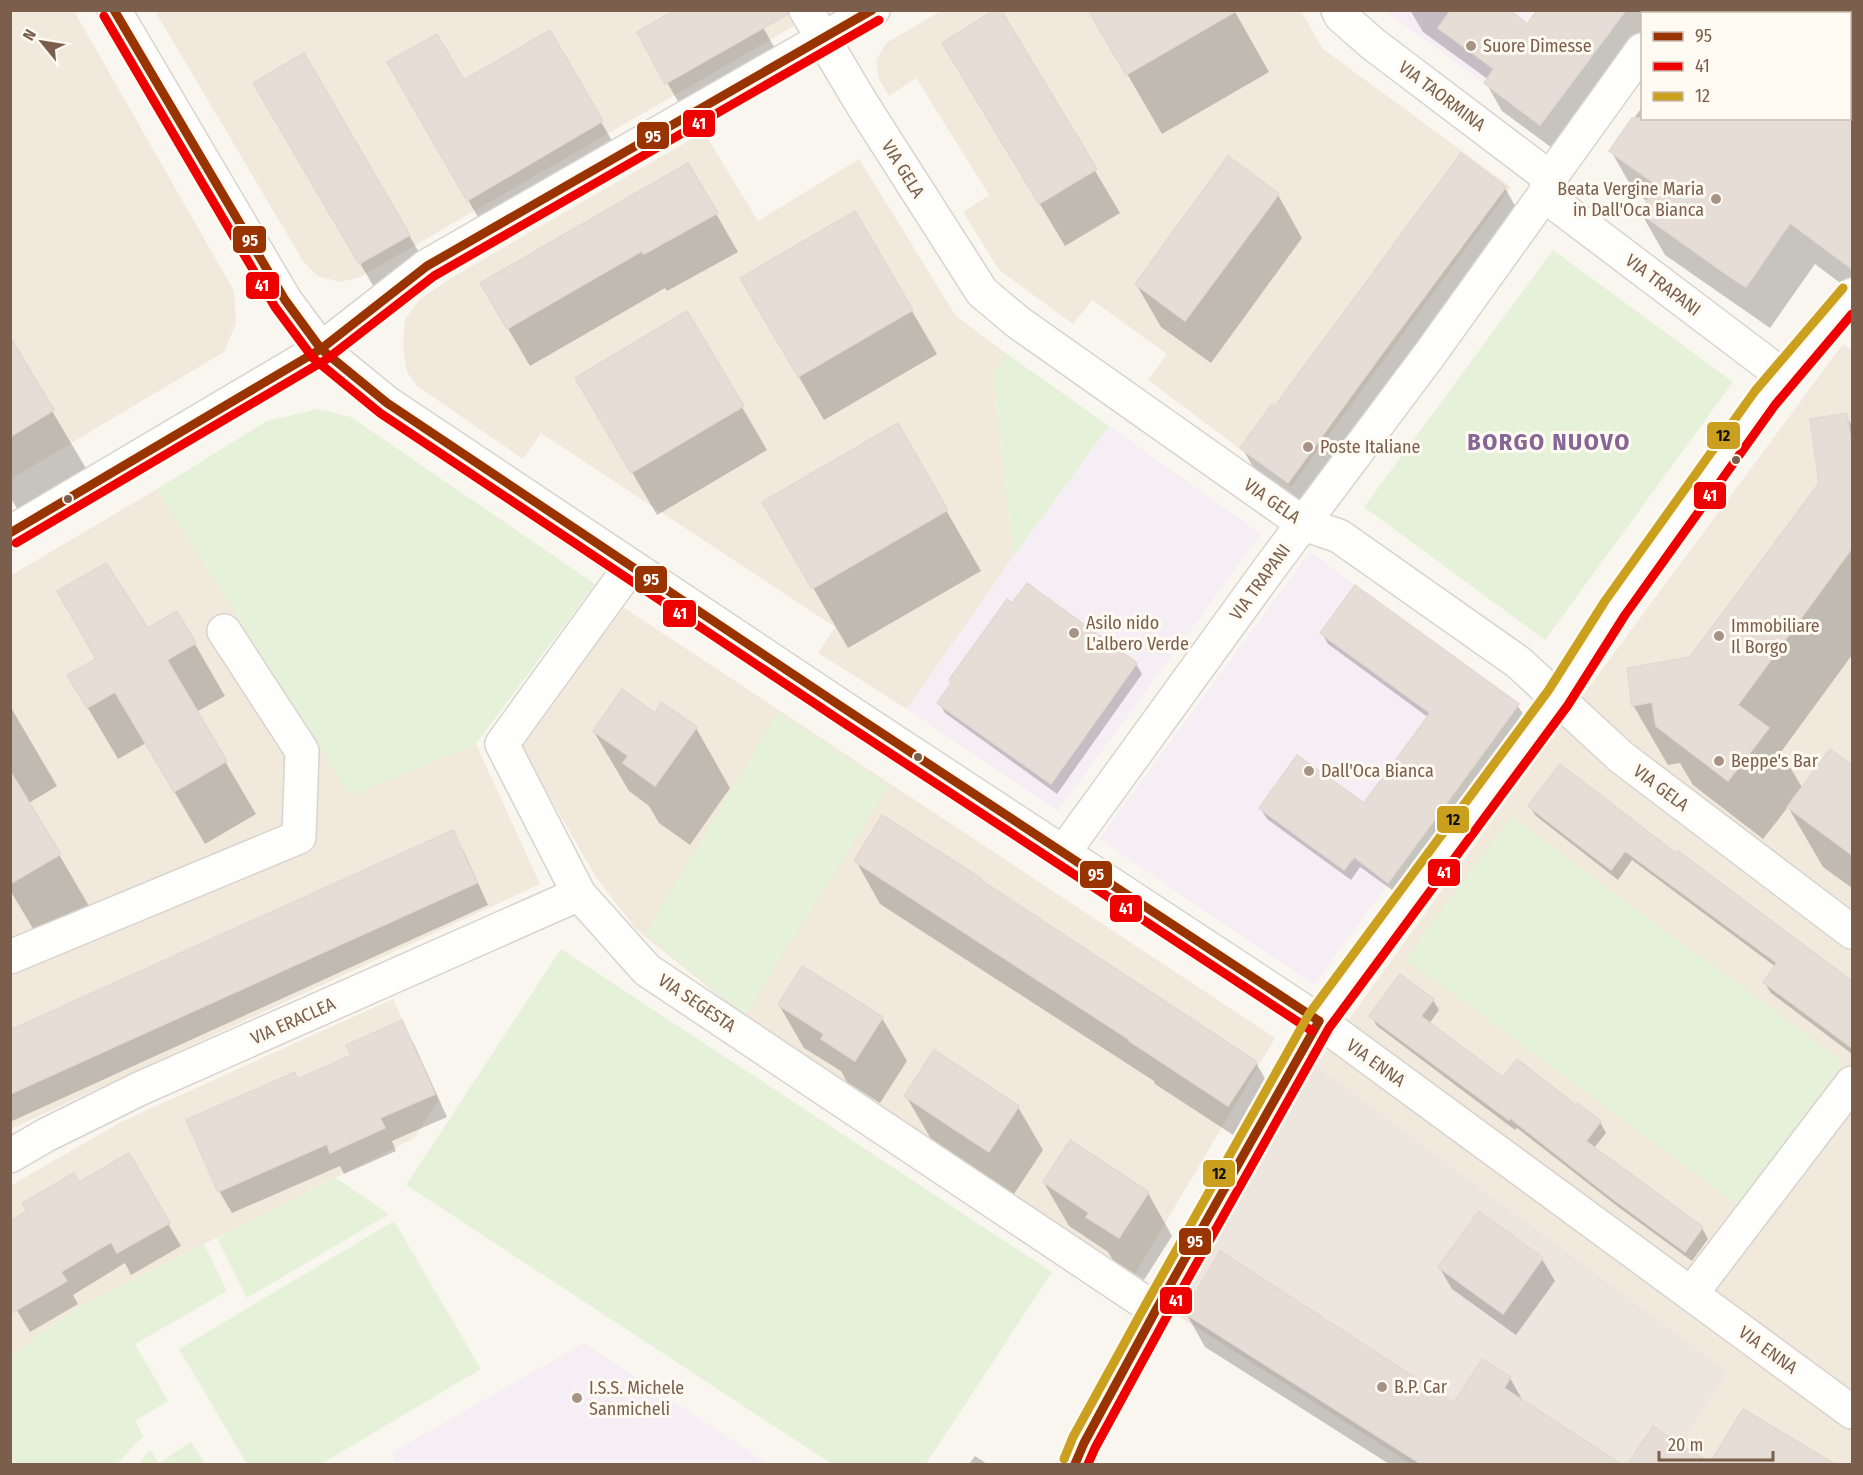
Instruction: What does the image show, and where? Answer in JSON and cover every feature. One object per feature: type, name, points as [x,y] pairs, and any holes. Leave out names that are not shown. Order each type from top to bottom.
[{"type":"street","name":"VIA ENNA","points":[[114,10],[285,300],[321,349],[387,403],[1319,1021],[1852,1412]]},
{"type":"street","name":"VIA GELA","points":[[806,10],[982,292],[1019,323],[1304,524],[1339,536],[1518,662],[1621,757],[1852,932]]},
{"type":"street","points":[[10,533],[321,349],[427,266],[873,10]]},
{"type":"street","name":"VIA TAORMINA","points":[[1338,10],[1341,16],[1373,44],[1547,187]]},
{"type":"street","name":"VIA TRAPANI","points":[[1063,853],[1272,565],[1430,354],[1641,51]]},
{"type":"street","name":"VIA TRAPANI","points":[[1547,187],[1782,375]]},
{"type":"street","points":[[1075,1464],[1084,1443],[1156,1310],[1319,1021],[1558,698],[1615,608],[1782,375],[1848,310]]},
{"type":"street","name":"VIA SEGESTA","points":[[631,566],[502,744],[579,894],[647,970],[1156,1310]]},
{"type":"street","points":[[10,957],[299,837],[302,751],[224,631]]},
{"type":"street","name":"VIA ERACLEA","points":[[10,1156],[46,1135],[139,1089],[579,894]]},
{"type":"street","points":[[1691,1294],[1852,1083]]},
{"type":"shaded area","points":[[10,11],[74,11],[234,291],[236,323],[224,352],[11,479]]},
{"type":"shaded area","points":[[155,11],[820,11],[360,277],[341,282],[317,276],[303,261]]},
{"type":"shaded area","points":[[941,11],[1301,11],[1323,49],[1511,187],[1291,487],[1148,380],[1167,354],[1092,300],[1073,324],[999,270],[963,212],[989,195],[916,78],[889,96],[879,79],[876,61],[886,43]]},
{"type":"shaded area","name":"Suore Dimesse","points":[[1385,11],[1533,11],[1483,82]]},
{"type":"shaded area","points":[[704,132],[758,221],[859,159],[956,316],[1007,354],[993,374],[1013,557],[907,709],[818,653],[835,627],[541,433],[523,459],[417,386],[407,372],[403,347],[405,319],[419,300],[451,278]]},
{"type":"shaded area","points":[[1843,344],[1852,351],[1852,1464],[1668,1464],[1727,1372],[1316,1065],[1552,737]]},
{"type":"shaded area","name":"Asilo nido L'albero Verde","points":[[1109,426],[1261,534],[1058,811],[907,709],[1013,557]]},
{"type":"shaded area","points":[[157,489],[350,795],[476,744],[540,884],[11,1129],[10,576]]},
{"type":"shaded area","name":"Dall'Oca Bianca","points":[[1310,552],[1519,704],[1314,985],[1099,839]]},
{"type":"shaded area","points":[[623,607],[1275,1038],[1135,1274],[736,1010],[636,929],[597,879],[521,747]]},
{"type":"shaded area","points":[[393,999],[439,1100],[414,1138],[75,1309],[11,1355],[10,1186],[123,1121]]},
{"type":"shaded area","points":[[1316,1065],[1728,1372],[1668,1464],[1411,1464],[1174,1313]]},
{"type":"shaded area","name":"I.S.S. Michele Sanmicheli","points":[[584,1343],[769,1464],[397,1464],[391,1453]]},
{"type":"green space","points":[[1746,11],[1852,11],[1852,43],[1851,46],[1851,12]]},
{"type":"green space","points":[[1553,250],[1733,382],[1545,640],[1364,507]]},
{"type":"green space","points":[[1007,354],[1109,426],[1013,557],[993,374]]},
{"type":"green space","points":[[318,409],[351,417],[595,584],[476,744],[350,796],[157,489],[267,421]]},
{"type":"green space","points":[[778,712],[889,786],[745,1015],[645,933]]},
{"type":"green space","points":[[1511,816],[1843,1062],[1738,1205],[1405,959]]},
{"type":"green space","points":[[561,949],[1052,1272],[926,1464],[832,1464],[406,1185]]},
{"type":"green space","points":[[336,1178],[389,1214],[247,1298],[217,1238]]},
{"type":"green space","points":[[394,1221],[481,1369],[321,1464],[247,1464],[179,1349]]},
{"type":"green space","points":[[204,1244],[227,1291],[135,1344],[168,1401],[135,1421],[143,1436],[117,1464],[11,1464],[11,1355],[75,1309]]},
{"type":"green space","points":[[191,1442],[205,1464],[138,1464],[150,1450],[159,1463]]},
{"type":"building","points":[[675,10],[787,10],[788,14],[665,84],[637,32]]},
{"type":"building","points":[[994,10],[1001,10],[1097,169],[1039,204],[942,43]]},
{"type":"building","points":[[1088,10],[1238,10],[1126,75]]},
{"type":"building","points":[[1451,10],[1510,10],[1527,24],[1537,10],[1626,10],[1540,125],[1484,83],[1494,69],[1438,28]]},
{"type":"building","points":[[550,30],[603,121],[467,201],[387,62],[437,34],[464,80]]},
{"type":"building","points":[[304,53],[410,235],[359,264],[253,83]]},
{"type":"building","points":[[1632,118],[1641,118],[1641,120],[1851,120],[1852,118],[1852,269],[1790,223],[1746,287],[1639,212],[1658,186],[1609,151]]},
{"type":"building","points":[[1461,153],[1506,187],[1288,483],[1240,448],[1272,404],[1275,406]]},
{"type":"building","points":[[1228,156],[1279,194],[1185,321],[1135,284]]},
{"type":"building","points":[[688,163],[718,213],[644,254],[642,251],[507,329],[480,283]]},
{"type":"building","points":[[855,211],[913,310],[798,377],[740,278]]},
{"type":"building","points":[[687,311],[744,406],[631,473],[575,378]]},
{"type":"building","points":[[10,337],[54,410],[10,437]]},
{"type":"building","points":[[1847,413],[1852,448],[1852,548],[1738,705],[1769,728],[1728,781],[1656,726],[1652,702],[1632,706],[1627,668],[1690,657],[1819,483],[1810,419]]},
{"type":"building","points":[[898,423],[948,510],[812,589],[762,502]]},
{"type":"building","points":[[106,563],[148,628],[177,611],[196,643],[167,660],[227,761],[174,792],[115,692],[87,708],[67,675],[96,659],[57,591]]},
{"type":"building","points":[[1027,583],[1137,663],[1051,784],[937,703],[952,682],[949,680],[1007,599],[1012,603]]},
{"type":"building","points":[[1355,585],[1519,704],[1388,883],[1354,857],[1344,870],[1259,808],[1297,755],[1364,803],[1430,713],[1320,633]]},
{"type":"building","points":[[622,689],[655,713],[661,702],[697,727],[655,786],[623,763],[628,756],[593,731]]},
{"type":"building","points":[[1830,749],[1852,765],[1852,855],[1787,807]]},
{"type":"building","points":[[1560,764],[1676,853],[1678,851],[1852,981],[1852,1048],[1763,982],[1777,963],[1625,851],[1611,870],[1528,806]]},
{"type":"building","points":[[10,771],[61,854],[10,884]]},
{"type":"building","points":[[882,815],[1257,1062],[1228,1106],[854,861]]},
{"type":"building","points":[[453,830],[477,883],[10,1094],[10,1030]]},
{"type":"building","points":[[802,966],[883,1017],[855,1061],[821,1039],[824,1034],[778,1005]]},
{"type":"building","points":[[1400,974],[1434,999],[1421,1016],[1503,1077],[1517,1059],[1576,1105],[1577,1103],[1601,1121],[1586,1141],[1703,1227],[1685,1252],[1510,1118],[1509,1120],[1369,1016]]},
{"type":"building","points":[[402,1020],[435,1094],[380,1118],[385,1128],[330,1153],[327,1144],[218,1192],[186,1120],[295,1072],[298,1079],[351,1055],[346,1045]]},
{"type":"building","points":[[934,1050],[1019,1106],[989,1152],[904,1096]]},
{"type":"building","points":[[1070,1140],[1149,1192],[1119,1238],[1086,1217],[1089,1213],[1043,1182]]},
{"type":"building","points":[[129,1153],[170,1223],[117,1253],[111,1242],[61,1272],[67,1281],[10,1314],[10,1221],[27,1211],[22,1203],[74,1173],[79,1182]]},
{"type":"building","points":[[1479,1211],[1543,1258],[1503,1314],[1438,1267]]},
{"type":"building","points":[[1220,1251],[1454,1403],[1482,1359],[1511,1377],[1504,1388],[1621,1464],[1421,1464],[1184,1313]]},
{"type":"building","points":[[1743,1409],[1835,1464],[1628,1464],[1653,1426],[1710,1463]]},
{"type":"transit line","name":"95","points":[[114,10],[285,300],[321,349],[387,403],[845,709],[1319,1021]]},
{"type":"transit line","name":"95","points":[[10,533],[321,349],[427,266],[872,10]]},
{"type":"transit line","name":"41","points":[[104,16],[275,307],[313,358],[380,413],[838,719],[1312,1031]]},
{"type":"transit line","name":"41","points":[[16,543],[327,359],[434,276],[879,20]]},
{"type":"transit line","name":"12","points":[[1064,1459],[1073,1437],[1146,1304],[1309,1014],[1548,691],[1605,601],[1755,391],[1843,288]]},
{"type":"transit line","name":"41","points":[[1088,1464],[1167,1316],[1329,1028],[1568,705],[1625,615],[1775,405],[1852,314]]},
{"type":"transit line","name":"95","points":[[1075,1464],[1084,1443],[1156,1310],[1319,1021]]},
{"type":"place","name":"Suore Dimesse","points":[[1471,46]]},
{"type":"place","name":"Beata Vergine Maria in Dall'Oca Bianca","points":[[1716,199]]},
{"type":"place","name":"Poste Italiane","points":[[1308,447]]},
{"type":"place","name":"Asilo nido L'albero Verde","points":[[1074,633]]},
{"type":"place","name":"Immobiliare Il Borgo","points":[[1719,636]]},
{"type":"place","name":"Beppe's Bar","points":[[1719,761]]},
{"type":"place","name":"Dall'Oca Bianca","points":[[1309,771]]},
{"type":"place","name":"B.P. Car","points":[[1382,1387]]},
{"type":"place","name":"I.S.S. Michele Sanmicheli","points":[[577,1398]]},
{"type":"district","name":"BORGO NUOVO","points":[[1549,442]]}]
